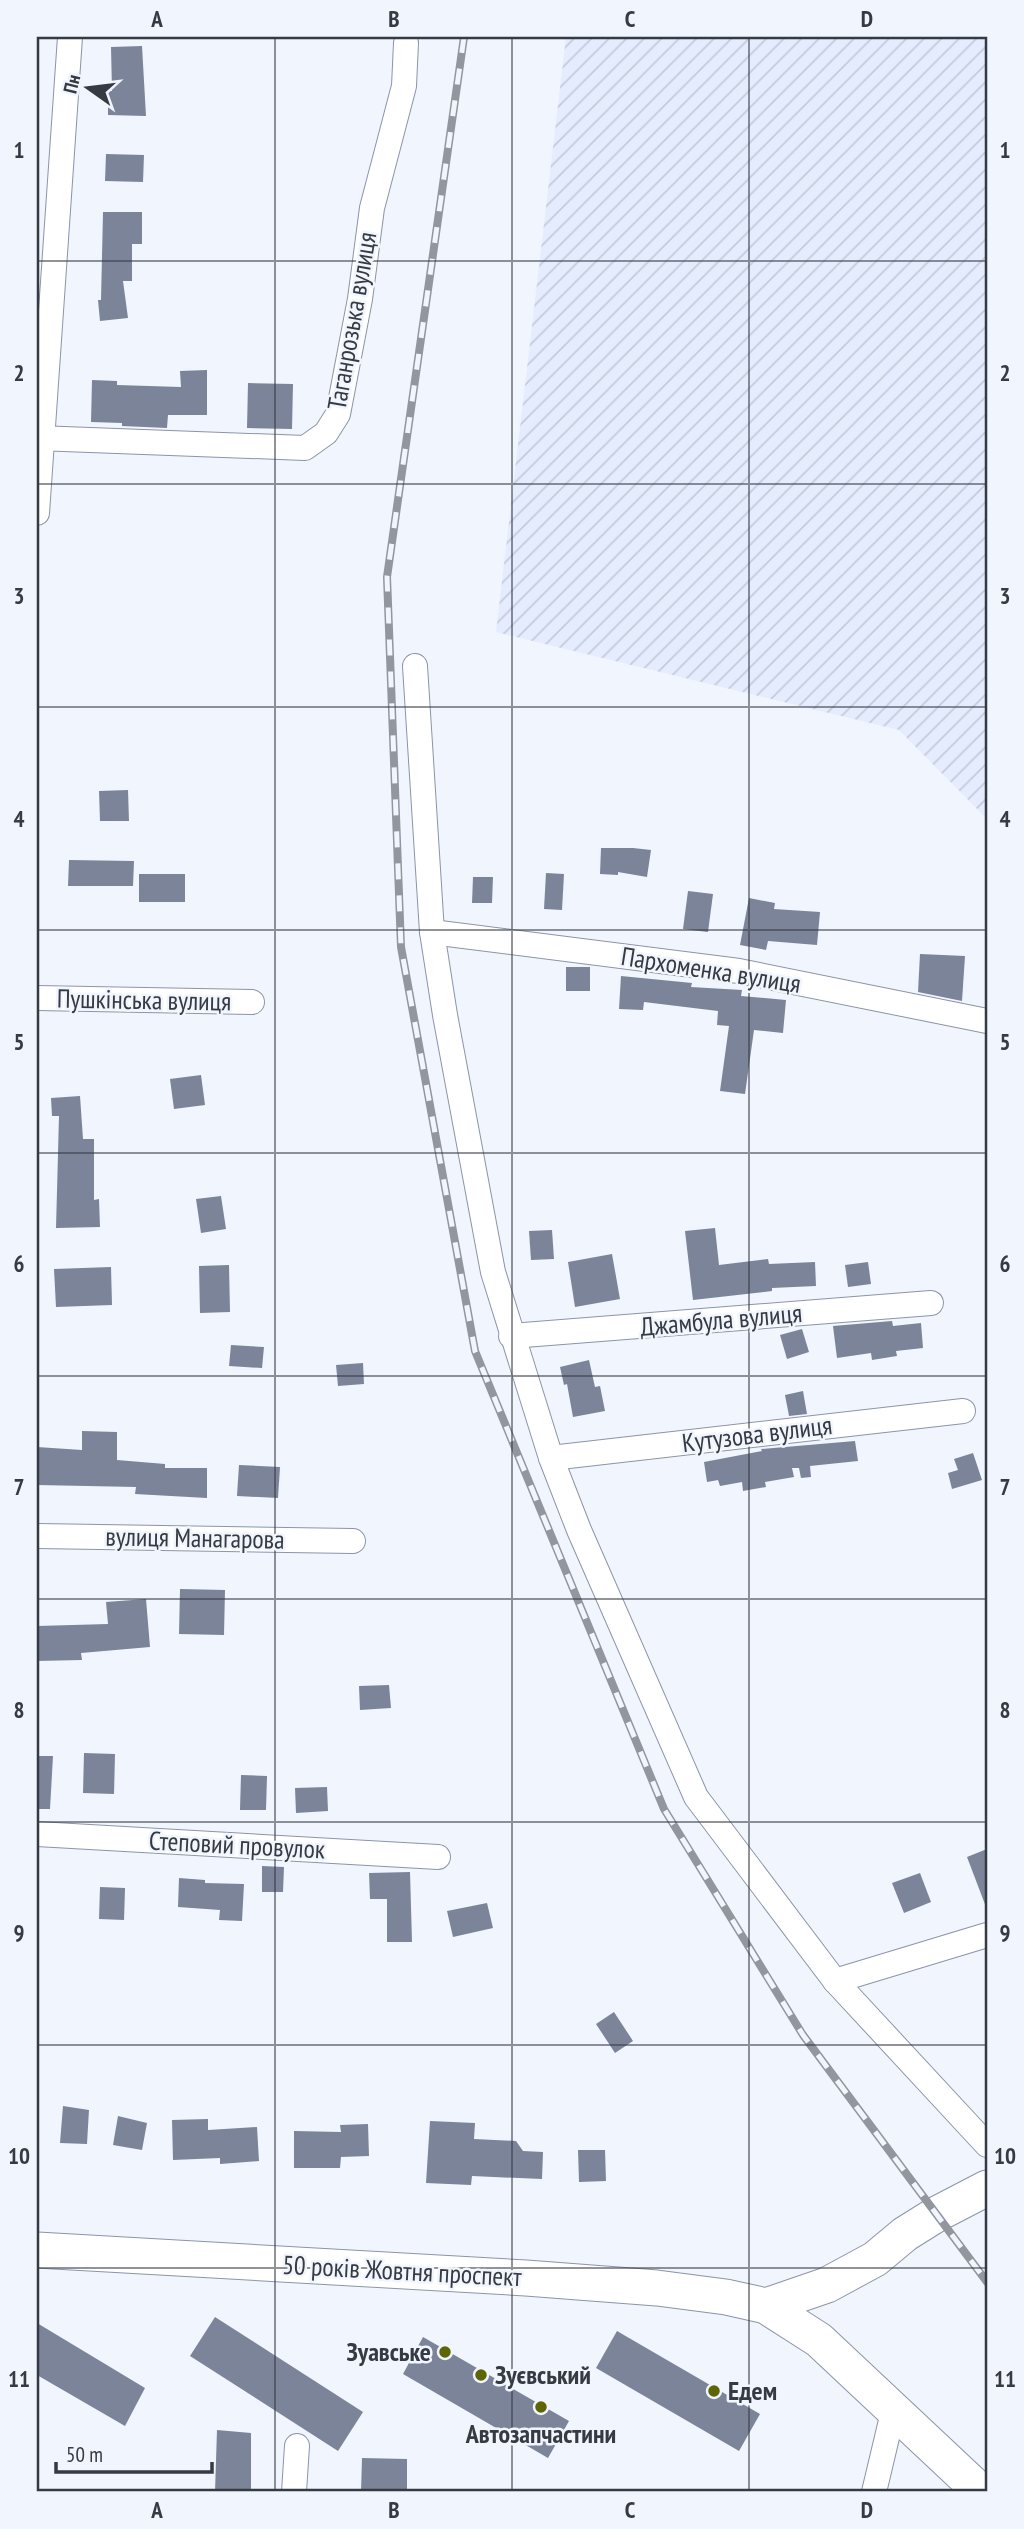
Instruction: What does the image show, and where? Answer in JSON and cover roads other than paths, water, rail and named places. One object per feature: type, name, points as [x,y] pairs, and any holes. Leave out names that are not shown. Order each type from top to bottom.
[{"type":"street","points":[[37,513],[39,438],[70,37]]},
{"type":"street","name":"Таганрозька вулиця","points":[[39,438],[305,448],[326,433],[338,414],[360,299],[372,208],[404,86],[407,43]]},
{"type":"street","points":[[415,666],[432,932],[445,1016],[493,1272],[551,1458],[579,1530],[696,1797],[835,1981],[987,2146]]},
{"type":"street","name":"Пархоменка вулиця","points":[[432,932],[739,971],[987,1021]]},
{"type":"street","name":"Пушкінська вулиця","points":[[37,998],[252,1002]]},
{"type":"street","name":"Джамбула вулиця","points":[[511,1336],[931,1303]]},
{"type":"street","name":"Кутузова вулиця","points":[[551,1458],[963,1411]]},
{"type":"street","name":"вулиця Манагарова","points":[[37,1536],[353,1541]]},
{"type":"street","name":"Степовий провулок","points":[[37,1834],[438,1857]]},
{"type":"street","points":[[835,1981],[987,1935]]},
{"type":"street","points":[[766,2306],[827,2285],[875,2259],[905,2234],[937,2214],[987,2188]]},
{"type":"street","name":"50 років Жовтня проспект","points":[[37,2250],[657,2288],[726,2297],[766,2306]]},
{"type":"street","points":[[766,2306],[819,2340],[981,2492]]},
{"type":"street","points":[[874,2492],[894,2408]]},
{"type":"street","points":[[294,2492],[297,2446]]},
{"type":"railway","points":[[464,37],[387,577],[401,947],[475,1351],[664,1809],[803,2035],[987,2282]]},
{"type":"place","name":"Зуавське","points":[[445,2352]]},
{"type":"place","name":"Зуєвський","points":[[481,2375]]},
{"type":"place","name":"Едем","points":[[714,2391]]},
{"type":"place","name":"Автозапчастини","points":[[541,2407]]}]
